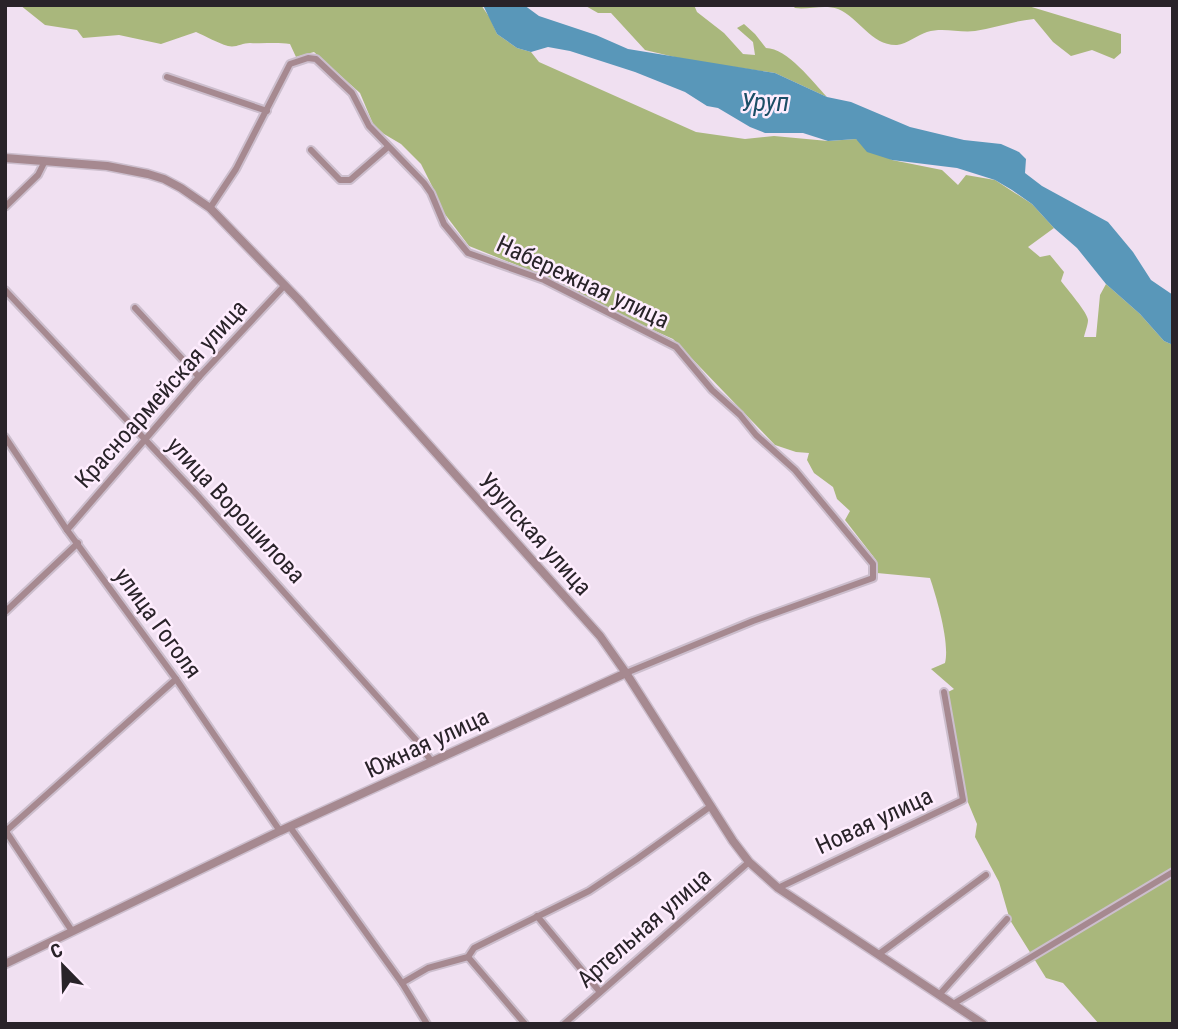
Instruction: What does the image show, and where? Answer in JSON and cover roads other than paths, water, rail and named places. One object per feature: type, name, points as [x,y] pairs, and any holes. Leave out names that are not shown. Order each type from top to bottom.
[{"type":"street","name":"Набережная улица","points":[[267,111],[290,64],[308,58],[316,59],[352,93],[369,126],[424,183],[431,192],[444,224],[468,253],[544,280],[676,347],[712,390],[795,470],[866,554],[873,564],[873,578]]},
{"type":"street","points":[[167,77],[267,111],[236,169],[210,208]]},
{"type":"street","points":[[311,150],[340,180],[350,180],[388,147]]},
{"type":"street","name":"Урупская улица","points":[[5,158],[107,166],[148,174],[181,188],[210,208],[285,285],[568,598],[626,673],[749,862],[778,888],[983,1024]]},
{"type":"street","points":[[5,207],[38,175],[45,160]]},
{"type":"street","name":"Красноармейская улица","points":[[67,530],[199,377],[285,285]]},
{"type":"street","name":"улица Ворошилова","points":[[5,290],[291,598],[416,740],[432,762]]},
{"type":"street","points":[[135,308],[199,377]]},
{"type":"street","name":"улица Гоголя","points":[[5,437],[67,530],[176,679],[280,831]]},
{"type":"street","points":[[5,612],[78,543]]},
{"type":"street","name":"Южная улица","points":[[5,964],[280,831],[626,673],[753,621],[873,578]]},
{"type":"street","points":[[72,932],[6,831],[176,679]]},
{"type":"street","name":"Новая улица","points":[[778,888],[963,800],[944,692]]},
{"type":"street","points":[[402,982],[428,968],[468,957],[474,948],[589,891],[711,806]]},
{"type":"street","points":[[290,827],[402,982],[427,1024]]},
{"type":"street","name":"Артельная улица","points":[[564,1024],[749,862]]},
{"type":"street","points":[[953,1004],[1173,872]]},
{"type":"street","points":[[879,954],[986,874]]},
{"type":"street","points":[[537,916],[600,992]]},
{"type":"street","points":[[939,995],[1007,919]]},
{"type":"street","points":[[468,957],[525,1024]]},
{"type":"water","name":"Уруп","points":[[483,5],[524,5],[539,16],[628,49],[775,73],[827,97],[851,102],[910,127],[964,140],[1001,144],[1019,152],[1026,159],[1025,173],[1042,186],[1108,222],[1133,252],[1151,280],[1173,295],[1173,345],[1164,341],[1140,314],[1106,284],[1077,248],[1032,204],[995,180],[957,168],[892,160],[867,152],[856,139],[828,141],[803,133],[765,133],[718,108],[707,106],[685,92],[635,72],[570,51],[548,47],[531,52],[517,48],[497,34]]}]
